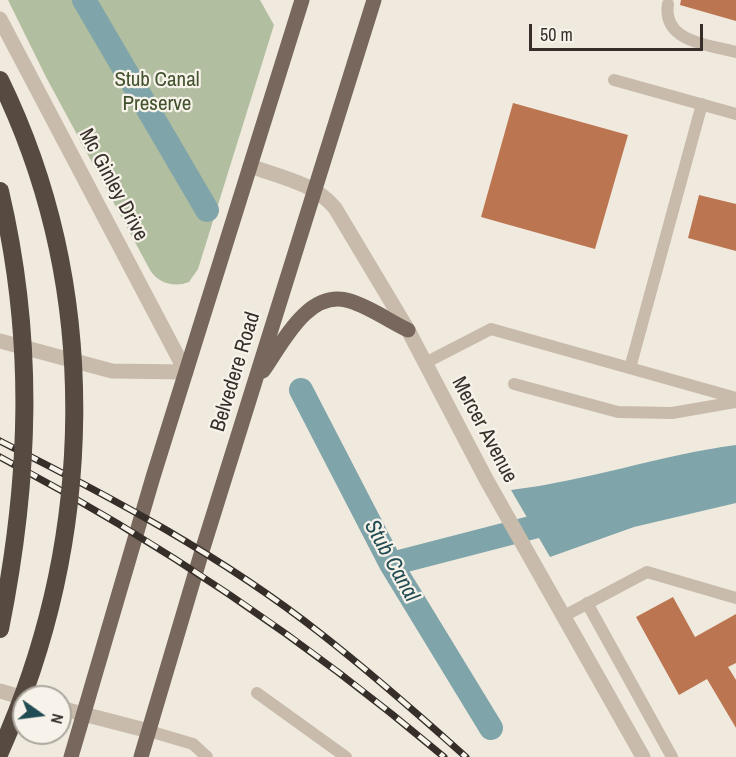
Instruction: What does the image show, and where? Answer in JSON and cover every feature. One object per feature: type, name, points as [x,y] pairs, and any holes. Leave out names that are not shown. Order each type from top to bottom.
[{"type":"highway","points":[[0,80],[26,141],[58,246],[73,353],[75,403],[70,499],[54,594],[29,681],[0,753]]},
{"type":"highway","points":[[0,191],[16,277],[26,393],[22,492],[0,628]]},
{"type":"main road","points":[[71,757],[186,372],[302,0]]},
{"type":"main road","name":"Belvedere Road","points":[[141,757],[374,0]]},
{"type":"main road","points":[[256,381],[303,315],[323,300],[350,301],[408,330]]},
{"type":"street","name":"Mc Ginley Drive","points":[[0,19],[186,372]]},
{"type":"street","name":"Mercer Avenue","points":[[250,166],[315,191],[335,208],[408,330],[486,478],[643,757]]},
{"type":"street","points":[[0,341],[112,371],[186,372]]},
{"type":"street","points":[[72,711],[149,731]]},
{"type":"lane","points":[[668,4],[669,22],[680,36],[736,52]]},
{"type":"lane","points":[[614,80],[736,114]]},
{"type":"lane","points":[[630,368],[702,104]]},
{"type":"lane","points":[[425,363],[491,329],[736,400]]},
{"type":"lane","points":[[514,384],[618,412],[672,413],[736,400]]},
{"type":"lane","points":[[564,616],[647,572],[736,598]]},
{"type":"lane","points":[[587,603],[672,757]]},
{"type":"lane","points":[[257,693],[345,757]]},
{"type":"lane","points":[[149,731],[193,744],[207,757]]},
{"type":"green space","name":"Stub Canal Preserve","points":[[8,0],[260,0],[274,25],[198,269],[189,282],[167,283],[157,278],[150,270],[46,77]]},
{"type":"water","points":[[736,445],[736,503],[634,527],[550,557],[511,490],[568,481],[679,455]]},
{"type":"building","points":[[681,0],[736,0],[736,21],[680,5]]},
{"type":"building","points":[[513,103],[628,135],[595,249],[481,217]]},
{"type":"building","points":[[699,195],[736,204],[736,251],[688,238]]},
{"type":"building","points":[[673,597],[695,637],[736,614],[736,663],[728,667],[736,680],[736,728],[707,679],[679,695],[636,617]]},
{"type":"waterway","name":"Stub Canal","points":[[84,0],[207,210]]},
{"type":"waterway","name":"Stub Canal","points":[[301,390],[391,564],[491,728]]},
{"type":"waterway","points":[[391,564],[565,519]]},
{"type":"railway","points":[[0,441],[165,529],[244,578],[339,648],[466,757]]},
{"type":"railway","points":[[0,457],[117,523],[230,595],[339,673],[444,757]]}]
